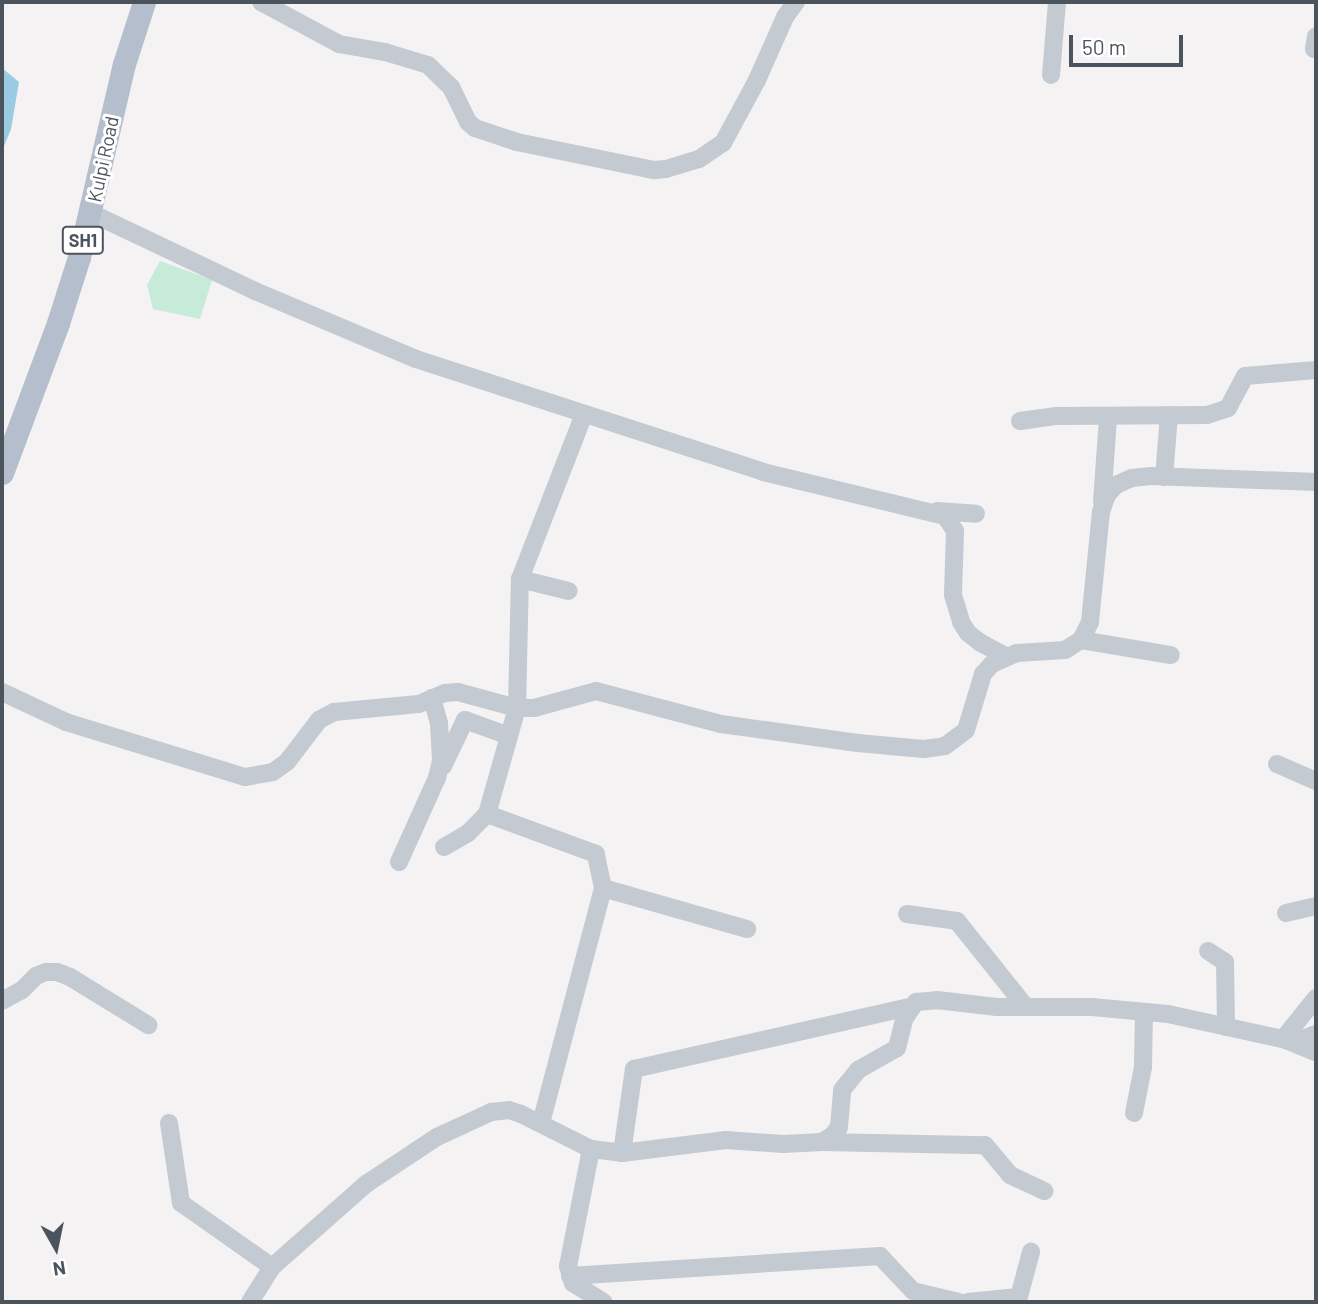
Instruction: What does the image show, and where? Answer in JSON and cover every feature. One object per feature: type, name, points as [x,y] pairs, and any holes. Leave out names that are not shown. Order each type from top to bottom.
[{"type":"main road","name":"Kulpi Road","points":[[2,473],[58,323],[91,213],[140,3]]},
{"type":"street","points":[[261,2],[339,44],[385,52],[428,65],[451,88],[468,122],[475,128],[517,142],[654,170],[699,159],[723,143],[757,80],[785,17],[796,2]]},
{"type":"street","points":[[1051,75],[1057,2]]},
{"type":"street","points":[[91,213],[255,290],[416,359],[789,479],[934,511],[976,514]]},
{"type":"street","points":[[1020,421],[1057,416],[1108,418],[1207,415],[1228,408],[1245,376],[1316,370]]},
{"type":"street","points":[[444,847],[468,833],[487,814],[517,708],[520,579],[584,414]]},
{"type":"street","points":[[1164,477],[1169,415]]},
{"type":"street","points":[[2,692],[66,722],[245,777],[273,772],[287,762],[319,720],[334,712],[404,706],[458,692],[517,708],[534,708],[596,691],[721,724],[924,748],[945,746],[966,730],[983,674],[1005,656],[1065,650],[1081,640],[1090,622],[1108,418]]},
{"type":"street","points":[[1101,512],[1107,495],[1116,485],[1132,478],[1316,482]]},
{"type":"street","points":[[934,511],[944,516],[955,531],[953,596],[961,622],[968,633],[1005,656]]},
{"type":"street","points":[[520,579],[569,591]]},
{"type":"street","points":[[1081,640],[1171,655]]},
{"type":"street","points":[[432,698],[441,742],[437,778]]},
{"type":"street","points":[[399,862],[465,720],[509,736]]},
{"type":"street","points":[[1277,764],[1316,782]]},
{"type":"street","points":[[487,814],[596,854],[603,888],[541,1123]]},
{"type":"street","points":[[603,888],[747,929]]},
{"type":"street","points":[[1286,913],[1316,906]]},
{"type":"street","points":[[907,914],[957,921],[1026,1007]]},
{"type":"street","points":[[1208,951],[1225,962],[1226,1027]]},
{"type":"street","points":[[2,1001],[22,990],[36,976],[57,972],[70,977],[148,1025]]},
{"type":"street","points":[[1283,1039],[1316,998]]},
{"type":"street","points":[[622,1153],[634,1069],[909,1007],[916,1002],[937,999],[1026,1007],[1092,1007],[1144,1012],[1283,1039],[1316,1052]]},
{"type":"street","points":[[822,1142],[839,1127],[842,1090],[858,1070],[897,1048],[909,1007]]},
{"type":"street","points":[[1134,1113],[1143,1067],[1144,1012]]},
{"type":"street","points":[[1283,1039],[1303,1039],[1316,1034]]},
{"type":"street","points":[[250,1302],[272,1267],[318,1223],[366,1184],[446,1132],[491,1112],[509,1110],[591,1149],[622,1153],[726,1140],[783,1144],[822,1142],[985,1145],[1010,1175],[1045,1191]]},
{"type":"street","points":[[169,1123],[181,1203],[272,1267]]},
{"type":"street","points":[[591,1149],[570,1253],[569,1276],[580,1289],[604,1302]]},
{"type":"street","points":[[968,1302],[1019,1297],[1031,1252]]},
{"type":"street","points":[[569,1276],[880,1256],[913,1291],[959,1302]]},
{"type":"green space","points":[[160,261],[212,280],[200,319],[153,309],[147,285]]},
{"type":"water","points":[[2,68],[19,82],[11,129],[2,151]]}]
